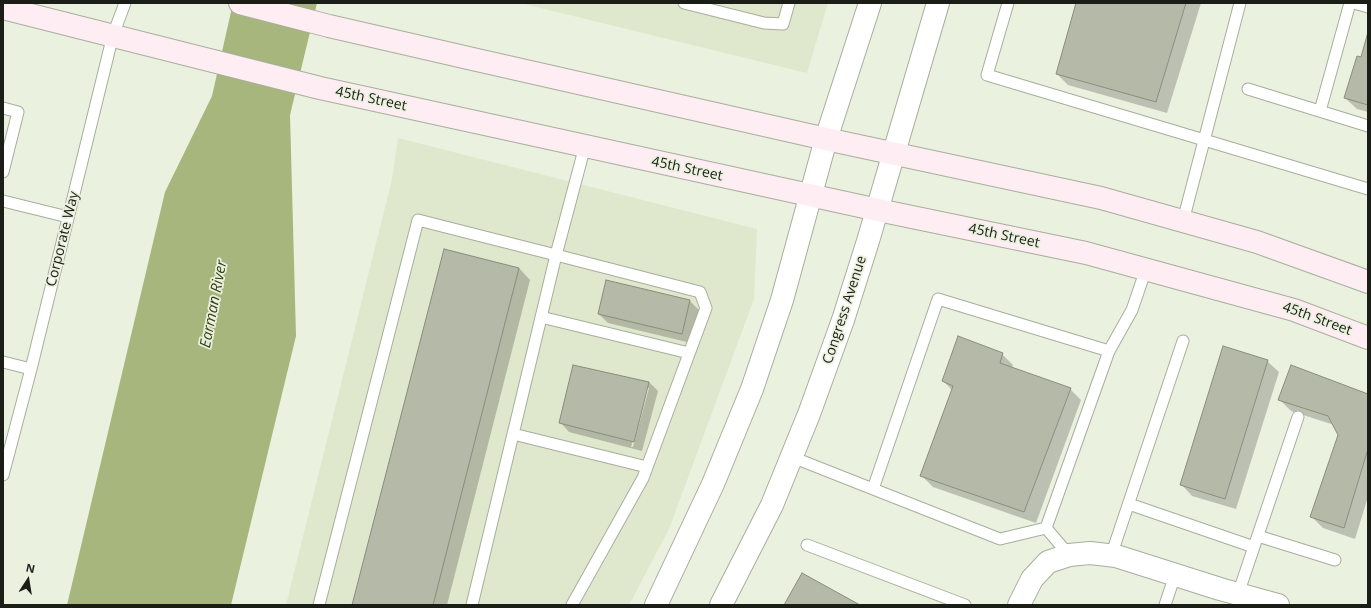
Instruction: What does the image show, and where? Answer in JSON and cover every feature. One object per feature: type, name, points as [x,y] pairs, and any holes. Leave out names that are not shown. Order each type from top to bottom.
[{"type":"main road","points":[[240,3],[329,26],[826,139],[1101,198],[1257,242],[1368,282]]},
{"type":"main road","name":"45th Street","points":[[3,8],[210,59],[320,88],[811,196],[1086,253],[1294,310],[1368,338]]},
{"type":"street","points":[[656,605],[713,484],[752,389],[782,300],[826,139],[870,3]]},
{"type":"street","name":"Congress Avenue","points":[[721,605],[772,505],[792,457],[843,320],[878,210],[938,3]]},
{"type":"street","points":[[1019,605],[1032,579],[1048,562],[1069,555],[1090,553],[1111,556],[1278,605]]},
{"type":"lane","name":"Corporate Way","points":[[3,475],[31,369],[113,35],[125,3]]},
{"type":"lane","points":[[684,3],[764,22],[783,24],[789,3]]},
{"type":"lane","points":[[1008,3],[987,75],[1368,189]]},
{"type":"lane","points":[[1183,221],[1240,3]]},
{"type":"lane","points":[[1320,111],[1350,3]]},
{"type":"lane","points":[[1354,3],[1368,7]]},
{"type":"lane","points":[[1248,89],[1368,126]]},
{"type":"lane","points":[[3,108],[18,112],[3,172]]},
{"type":"lane","points":[[472,605],[556,255],[585,146]]},
{"type":"lane","points":[[3,201],[68,217]]},
{"type":"lane","points":[[319,605],[418,220],[700,292],[706,308],[643,478],[572,605]]},
{"type":"lane","points":[[1046,528],[1109,351],[1132,310],[1146,269]]},
{"type":"lane","points":[[873,489],[938,299],[1109,351]]},
{"type":"lane","points":[[541,317],[689,353]]},
{"type":"lane","points":[[1111,556],[1183,341]]},
{"type":"lane","points":[[3,362],[31,369]]},
{"type":"lane","points":[[1238,594],[1298,417]]},
{"type":"lane","points":[[513,434],[647,467]]},
{"type":"lane","points":[[792,457],[1000,539],[1046,528]]},
{"type":"lane","points":[[1129,504],[1256,541],[1335,560]]},
{"type":"lane","points":[[1046,528],[1069,555]]},
{"type":"lane","points":[[807,545],[958,604]]},
{"type":"lane","points":[[1165,605],[1175,575]]},
{"type":"shaded area","points":[[520,3],[828,3],[807,73]]},
{"type":"shaded area","points":[[398,138],[757,229],[754,299],[669,529],[629,605],[286,605],[392,179]]},
{"type":"water","name":"Earman River","points":[[233,3],[317,3],[290,115],[296,336],[231,605],[67,605],[165,192],[212,96]]},
{"type":"building","points":[[1076,3],[1186,3],[1156,102],[1056,74]]},
{"type":"building","points":[[1368,32],[1368,105],[1344,98],[1357,56],[1361,57]]},
{"type":"building","points":[[444,249],[519,268],[433,605],[352,605]]},
{"type":"building","points":[[606,280],[690,300],[682,334],[598,314]]},
{"type":"building","points":[[958,336],[1003,353],[1000,363],[1071,388],[1024,512],[920,476],[953,386],[942,381]]},
{"type":"building","points":[[1223,346],[1268,360],[1225,499],[1180,485]]},
{"type":"building","points":[[573,365],[649,382],[634,442],[559,423]]},
{"type":"building","points":[[1291,365],[1368,394],[1368,449],[1344,528],[1310,517],[1338,435],[1328,416],[1278,400]]},
{"type":"building","points":[[802,573],[860,605],[784,605]]}]
